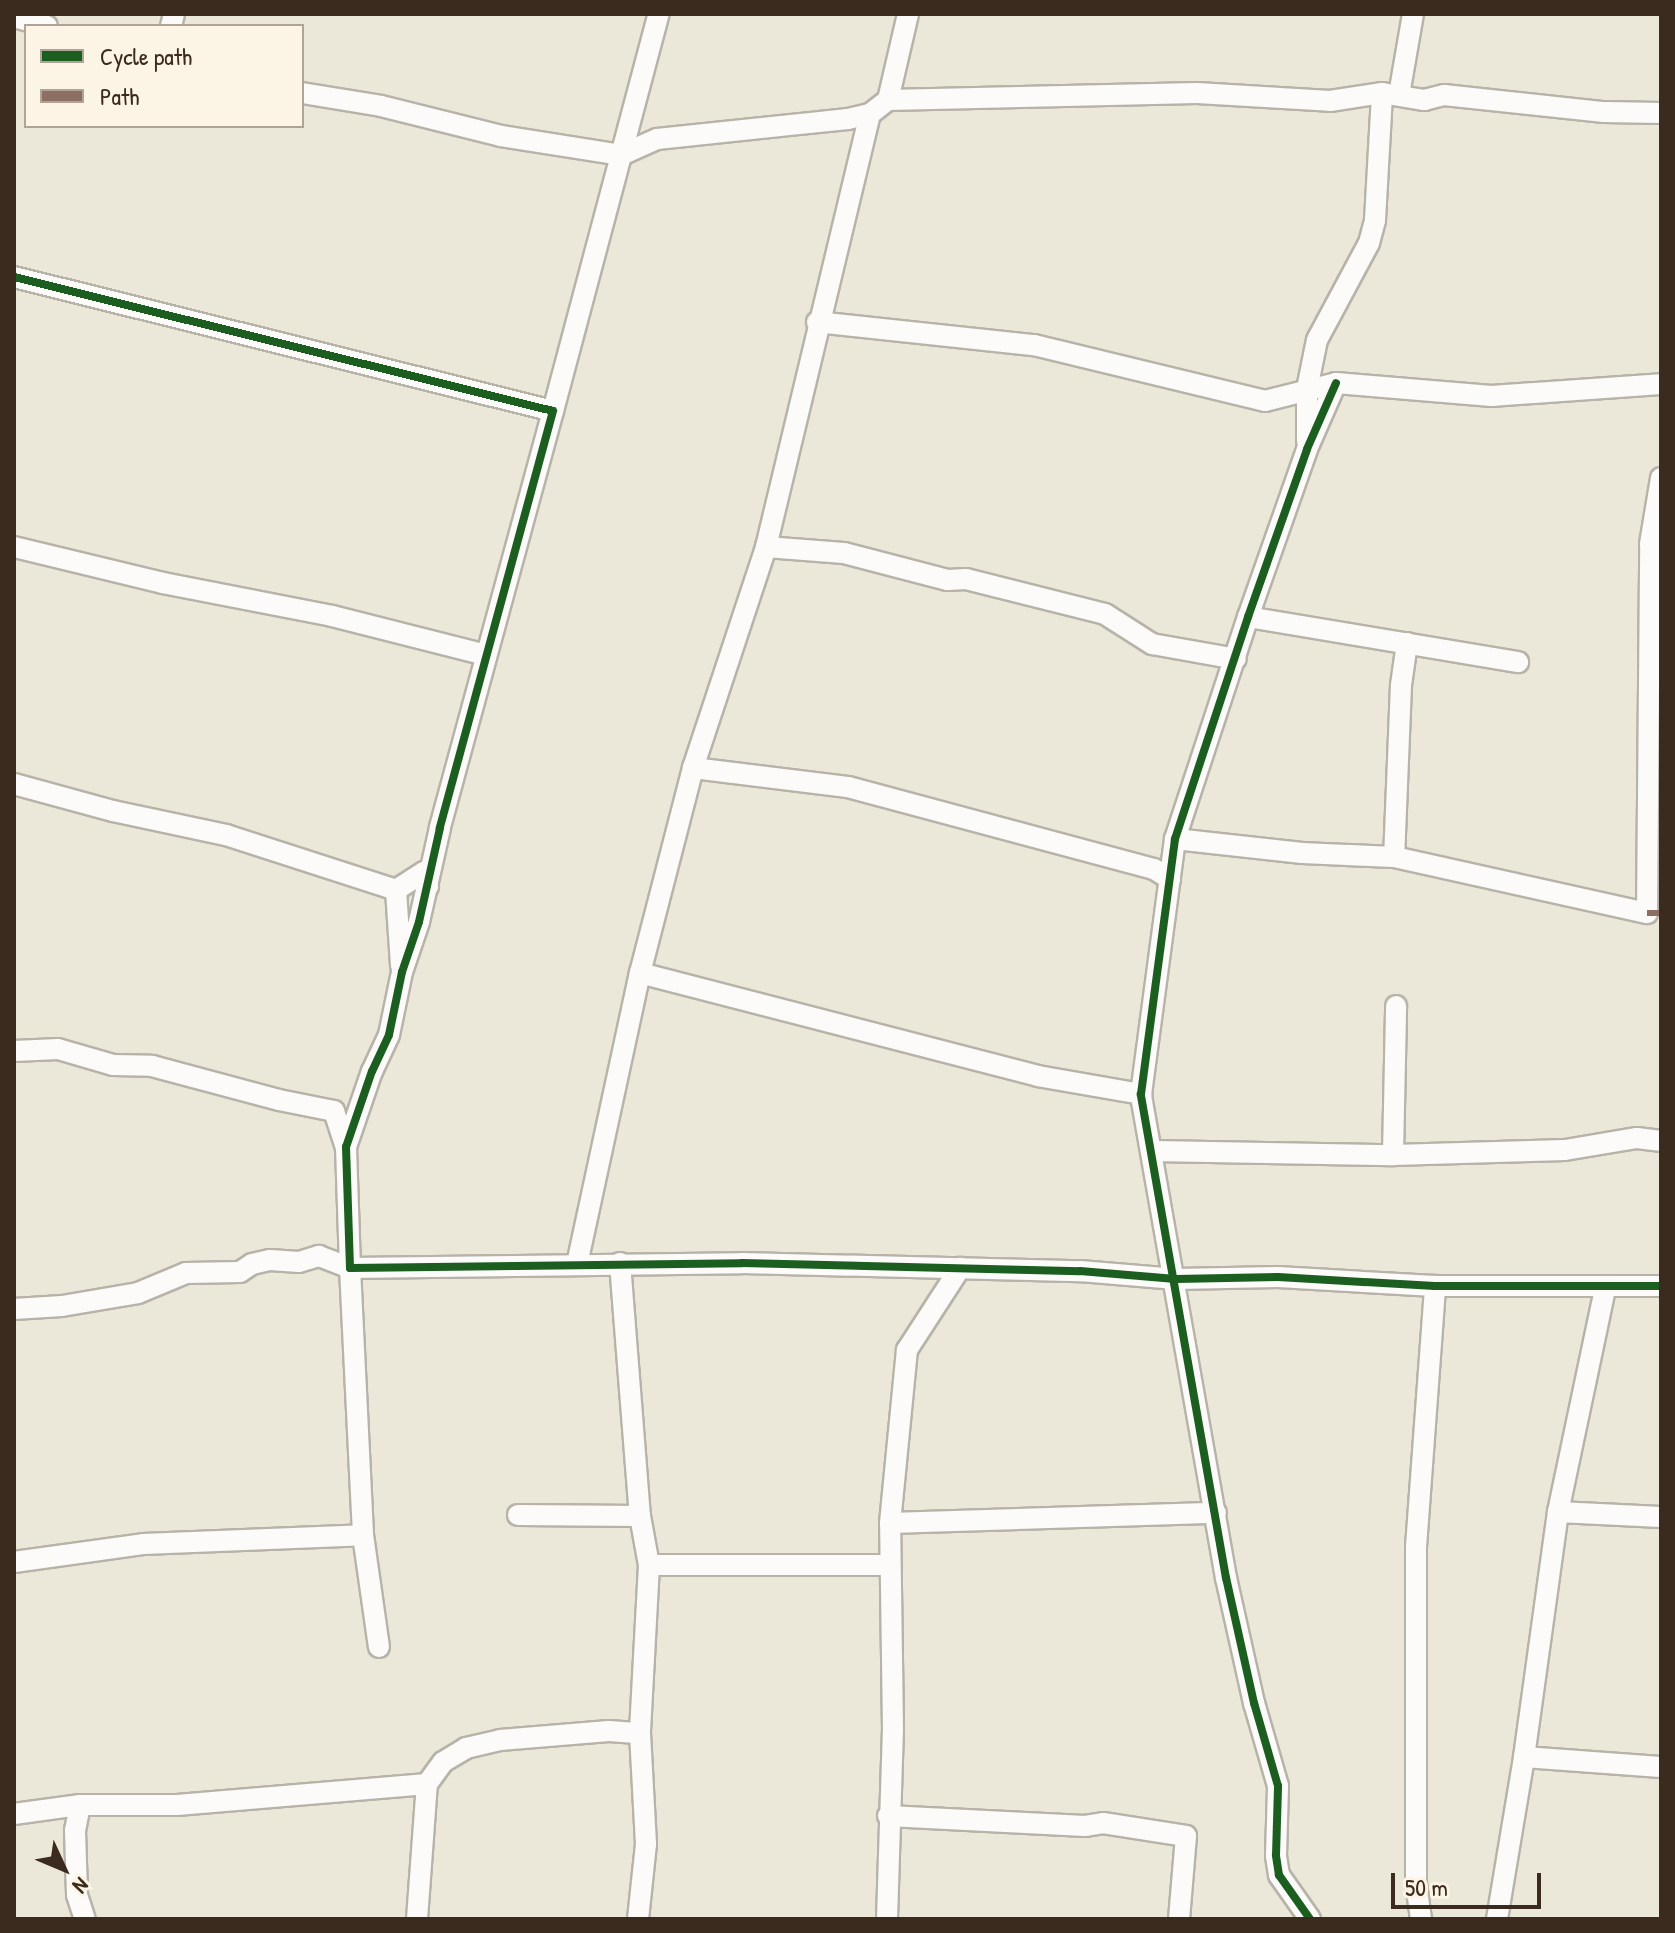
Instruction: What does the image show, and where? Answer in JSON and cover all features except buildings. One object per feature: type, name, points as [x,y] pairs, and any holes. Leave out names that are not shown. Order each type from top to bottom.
[{"type":"street","points":[[346,1147],[372,1071],[389,1035],[402,972],[428,886],[486,655],[659,14]]},
{"type":"street","points":[[888,100],[908,14]]},
{"type":"street","points":[[1307,449],[1307,389],[1317,340],[1327,316],[1369,243],[1375,220],[1390,94],[1413,14]]},
{"type":"street","points":[[14,17],[40,24]]},
{"type":"street","points":[[304,93],[369,103],[501,136],[621,155],[657,139],[870,114],[888,100],[1197,93],[1330,101],[1390,94],[1424,100],[1444,95],[1604,112],[1661,113]]},
{"type":"street","points":[[577,1264],[640,973],[693,768],[766,547],[817,322],[870,114]]},
{"type":"street","points":[[14,277],[553,411]]},
{"type":"street","points":[[817,322],[1034,345],[1265,401],[1336,383],[1491,396],[1661,384]]},
{"type":"street","points":[[1310,1919],[1279,1875],[1276,1855],[1278,1786],[1229,1592],[1141,1094],[1175,839],[1307,449],[1336,383]]},
{"type":"street","points":[[1175,839],[1302,853],[1394,857],[1647,913],[1650,544],[1661,478]]},
{"type":"street","points":[[14,547],[163,583],[332,616],[486,655]]},
{"type":"street","points":[[766,547],[844,553],[948,580],[966,579],[1105,614],[1152,644],[1236,659]]},
{"type":"street","points":[[1248,617],[1518,662]]},
{"type":"street","points":[[1394,857],[1401,685],[1407,643]]},
{"type":"street","points":[[693,768],[848,787],[1154,869],[1170,879]]},
{"type":"street","points":[[14,784],[113,811],[226,835],[396,890]]},
{"type":"street","points":[[396,890],[424,872],[428,886]]},
{"type":"street","points":[[396,890],[402,972]]},
{"type":"street","points":[[640,973],[1038,1076],[1141,1094]]},
{"type":"street","points":[[1393,1155],[1396,1006]]},
{"type":"street","points":[[14,1051],[58,1049],[113,1065],[152,1066],[279,1100],[334,1111],[346,1147],[363,1535],[379,1647]]},
{"type":"street","points":[[1153,1151],[1393,1155],[1565,1150],[1637,1138],[1661,1141]]},
{"type":"street","points":[[14,1309],[62,1306],[138,1293],[186,1273],[240,1272],[252,1264],[270,1260],[299,1262],[319,1256],[350,1268],[620,1263],[1080,1271],[1176,1279],[1278,1277],[1435,1286],[1605,1289],[1661,1286]]},
{"type":"street","points":[[620,1263],[640,1516],[649,1565],[640,1733],[646,1844],[638,1919]]},
{"type":"street","points":[[887,1919],[893,1730],[890,1523],[907,1350],[960,1268]]},
{"type":"street","points":[[1421,1919],[1416,1884],[1416,1547],[1435,1286]]},
{"type":"street","points":[[1497,1919],[1524,1757],[1558,1512],[1605,1289]]},
{"type":"street","points":[[1558,1512],[1661,1517]]},
{"type":"street","points":[[890,1523],[1216,1513]]},
{"type":"street","points":[[518,1515],[640,1516]]},
{"type":"street","points":[[14,1562],[143,1544],[363,1535]]},
{"type":"street","points":[[649,1565],[889,1565]]},
{"type":"street","points":[[417,1919],[427,1784],[443,1762],[466,1748],[500,1740],[609,1731],[640,1733]]},
{"type":"street","points":[[1524,1757],[1661,1767]]},
{"type":"street","points":[[14,1814],[80,1805],[177,1805],[427,1784]]},
{"type":"street","points":[[80,1805],[75,1830],[77,1895],[85,1919]]},
{"type":"street","points":[[888,1816],[1085,1826],[1103,1823],[1186,1836],[1179,1919]]},
{"type":"marked path","points":[[1647,913],[1661,913]]},
{"type":"cycle path","points":[[14,277],[553,411],[440,828],[419,922],[402,972],[389,1035],[372,1071],[346,1147],[350,1268],[742,1263],[1080,1271],[1176,1279],[1278,1277],[1435,1286],[1661,1286]]},
{"type":"cycle path","points":[[1310,1919],[1279,1875],[1276,1855],[1278,1786],[1254,1703],[1226,1578],[1141,1094],[1175,839],[1307,449],[1336,383]]}]
